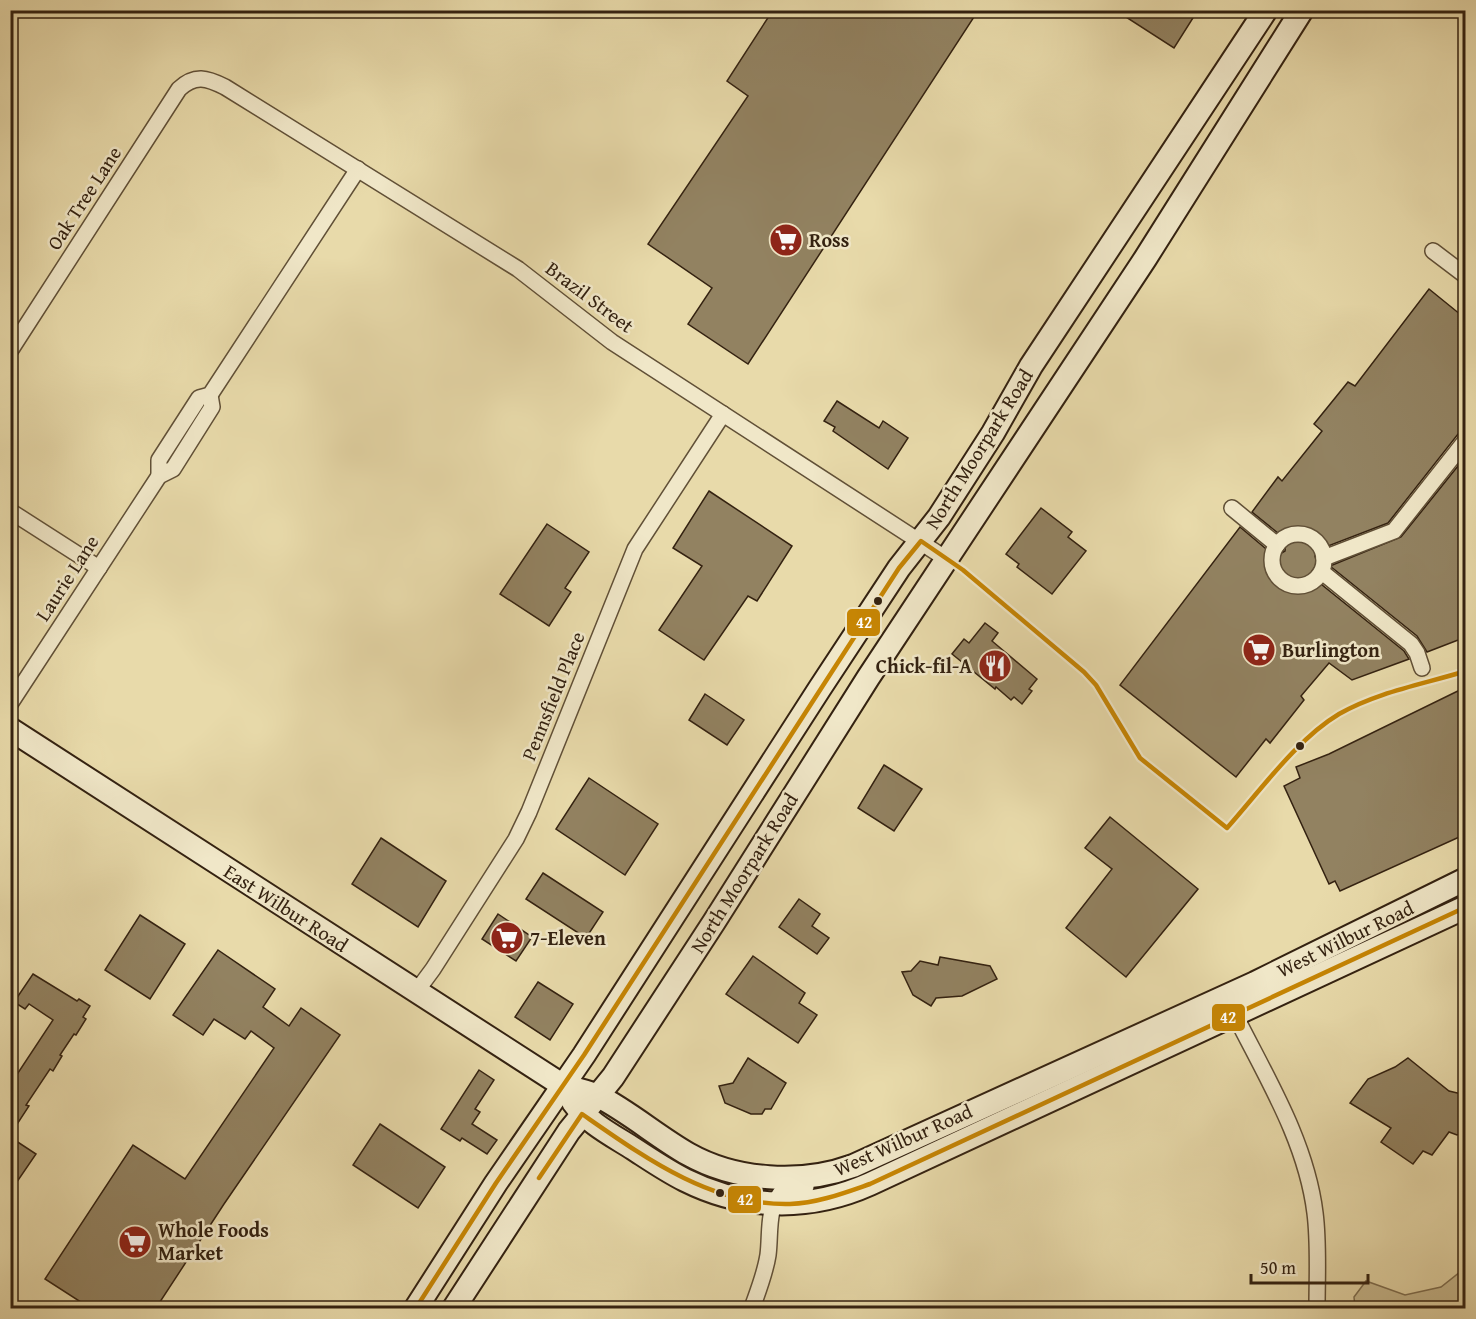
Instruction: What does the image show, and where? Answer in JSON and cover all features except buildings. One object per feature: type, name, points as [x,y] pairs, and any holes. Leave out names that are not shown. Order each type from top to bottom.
[{"type":"main road","name":"North Moorpark Road","points":[[416,1308],[899,568],[921,541],[993,433],[1031,366],[1266,10]]},
{"type":"main road","name":"North Moorpark Road","points":[[454,1308],[582,1114],[612,1077],[695,951],[875,668],[1145,259],[1302,10]]},
{"type":"main road","name":"East Wilbur Road","points":[[10,729],[562,1085]]},
{"type":"main road","name":"West Wilbur Road","points":[[562,1085],[582,1114],[685,1180],[725,1196],[773,1203],[823,1201],[854,1192],[1230,1005],[1255,983],[1466,879]]},
{"type":"main road","name":"West Wilbur Road","points":[[562,1085],[597,1096],[689,1155],[715,1166],[741,1173],[779,1177],[808,1177],[835,1172],[1466,907]]},
{"type":"street","name":"Brazil Street","points":[[201,78],[225,87],[518,269],[612,342],[948,560]]},
{"type":"street","name":"Oak Tree Lane","points":[[10,351],[179,89],[187,81],[201,78]]},
{"type":"street","name":"Laurie Lane","points":[[10,704],[159,476],[159,460],[199,398],[210,395],[358,169]]},
{"type":"street","points":[[1433,251],[1466,276]]},
{"type":"street","name":"Pennsfield Place","points":[[416,992],[516,839],[635,549],[723,414]]},
{"type":"street","points":[[1323,565],[1394,531],[1466,440]]},
{"type":"street","points":[[1232,508],[1277,545]]},
{"type":"street","points":[[10,511],[99,568]]},
{"type":"street","points":[[1292,535],[1309,536],[1322,549],[1323,565],[1316,579],[1301,586],[1293,585],[1285,582],[1274,569],[1274,552],[1277,545],[1292,535]]},
{"type":"street","points":[[1323,565],[1411,644],[1422,668]]},
{"type":"street","points":[[1230,1005],[1296,1139],[1309,1183],[1315,1213],[1317,1308]]},
{"type":"street","points":[[752,1308],[768,1254],[773,1203],[784,1189],[830,1183],[835,1172]]},
{"type":"shaded area","points":[[1465,1268],[1465,1308],[1355,1308],[1354,1297],[1366,1281],[1405,1295],[1441,1287]]},
{"type":"transit line","name":"42","points":[[416,1308],[496,1183],[584,1055],[899,568],[921,541],[963,570],[1084,672],[1096,685],[1140,758],[1227,828],[1294,751],[1308,737],[1339,714],[1385,694],[1466,671]]},
{"type":"transit line","name":"42","points":[[539,1178],[582,1114],[654,1162],[706,1188],[733,1197],[761,1202],[790,1204],[831,1197],[870,1184],[1466,907]]},
{"type":"place","name":"Ross","points":[[786,240]]},
{"type":"place","name":"Burlington","points":[[1259,650]]},
{"type":"place","name":"Chick-fil-A","points":[[995,666]]},
{"type":"place","name":"7-Eleven","points":[[507,938]]},
{"type":"place","name":"Whole Foods Market","points":[[135,1242]]}]
